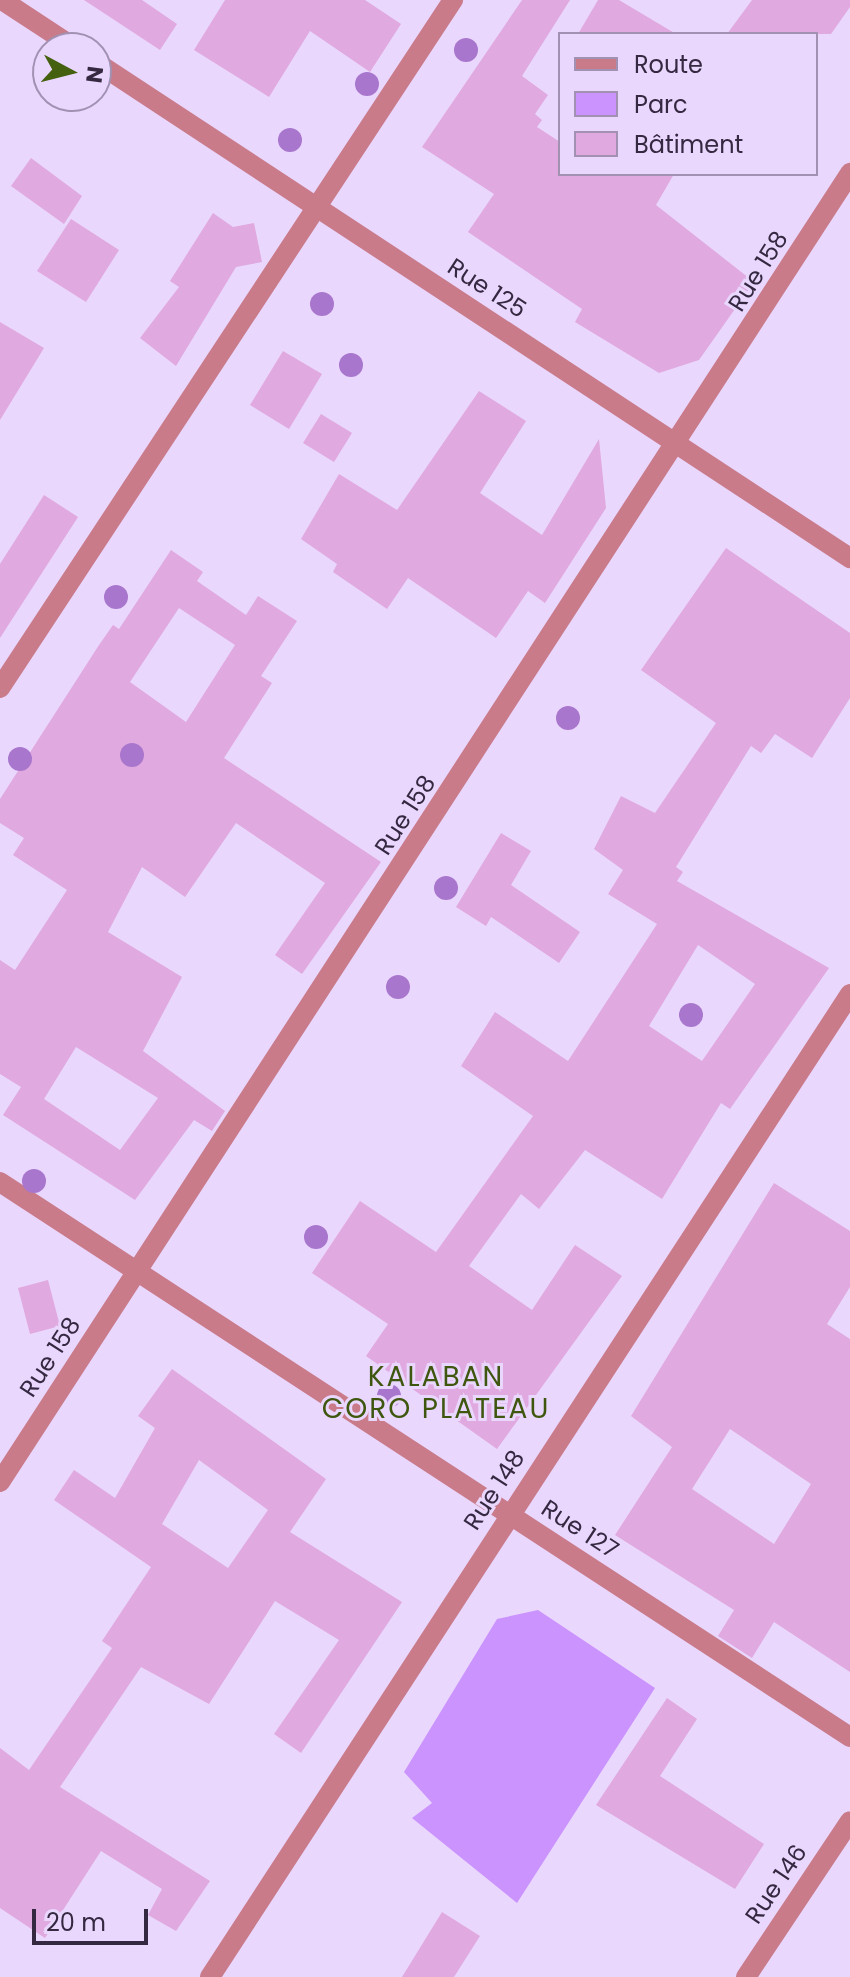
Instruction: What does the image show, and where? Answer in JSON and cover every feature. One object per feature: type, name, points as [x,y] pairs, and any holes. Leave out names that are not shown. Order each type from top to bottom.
[{"type":"street","points":[[2,0],[51,32]]},
{"type":"street","points":[[0,688],[453,0]]},
{"type":"street","name":"Rue 125","points":[[112,73],[850,558]]},
{"type":"street","name":"Rue 158","points":[[0,1482],[679,446],[850,173]]},
{"type":"street","name":"Rue 148","points":[[210,1977],[850,994]]},
{"type":"street","name":"Rue 127","points":[[0,1182],[850,1737]]},
{"type":"street","name":"Rue 146","points":[[746,1977],[850,1821]]},
{"type":"green space","points":[[538,1610],[655,1688],[517,1903],[412,1818],[432,1803],[404,1772],[497,1619]]},
{"type":"building","points":[[84,0],[142,0],[177,24],[160,50]]},
{"type":"building","points":[[225,0],[365,0],[401,24],[370,72],[310,31],[269,97],[194,50]]},
{"type":"building","points":[[522,0],[570,0],[522,76],[548,95],[535,114],[542,120],[537,127],[558,141],[558,176],[673,176],[656,205],[754,282],[699,360],[659,373],[575,322],[582,309],[468,232],[494,194],[422,147]]},
{"type":"building","points":[[598,0],[619,0],[673,32],[579,32]]},
{"type":"building","points":[[752,0],[850,0],[850,7],[831,34],[728,32]]},
{"type":"building","points":[[31,158],[82,196],[64,224],[11,186]]},
{"type":"building","points":[[213,213],[233,227],[254,223],[262,262],[236,267],[176,366],[140,338],[179,287],[170,281]]},
{"type":"building","points":[[71,219],[119,250],[86,302],[37,271]]},
{"type":"building","points":[[0,322],[44,348],[0,420]]},
{"type":"building","points":[[283,351],[322,374],[289,429],[250,405]]},
{"type":"building","points":[[479,391],[526,421],[480,493],[542,535],[599,439],[606,508],[545,603],[528,591],[496,638],[408,578],[387,609],[333,572],[337,564],[301,539],[339,474],[397,510]]},
{"type":"building","points":[[321,414],[352,433],[334,462],[303,443]]},
{"type":"building","points":[[44,495],[78,517],[0,638],[0,564]]},
{"type":"building","points":[[726,548],[850,633],[850,698],[812,758],[775,734],[761,753],[751,746],[676,867],[683,872],[677,881],[829,968],[730,1109],[721,1103],[662,1199],[585,1150],[539,1209],[521,1194],[469,1266],[532,1310],[575,1245],[622,1276],[497,1449],[366,1356],[388,1324],[312,1273],[360,1201],[436,1252],[533,1116],[461,1066],[495,1012],[568,1061],[657,924],[608,894],[623,870],[594,849],[621,796],[655,813],[716,723],[641,670]],"holes":[[[698,945],[755,984],[702,1061],[649,1026]]]},
{"type":"building","points":[[171,550],[203,572],[197,581],[246,615],[258,596],[297,621],[261,676],[272,683],[224,758],[381,862],[302,974],[275,955],[325,883],[236,823],[185,897],[142,867],[108,932],[182,977],[143,1051],[225,1111],[212,1131],[194,1120],[135,1200],[3,1115],[21,1087],[0,1074],[0,960],[15,970],[67,890],[13,855],[24,838],[0,823],[0,799],[113,625],[119,629]],"holes":[[[179,608],[235,645],[186,722],[130,682]],[[76,1047],[158,1098],[120,1150],[44,1099]]]},
{"type":"building","points":[[501,833],[531,851],[511,885],[580,932],[559,963],[491,917],[486,926],[456,907]]},
{"type":"building","points":[[774,1183],[850,1231],[850,1287],[827,1324],[850,1339],[850,1672],[774,1622],[752,1658],[718,1636],[734,1610],[615,1535],[672,1447],[631,1416]],"holes":[[[730,1429],[811,1484],[774,1544],[692,1489]]]},
{"type":"building","points":[[48,1280],[60,1326],[30,1334],[18,1288]]},
{"type":"building","points":[[172,1369],[326,1479],[290,1532],[402,1602],[301,1753],[274,1734],[339,1640],[275,1601],[209,1704],[141,1667],[60,1787],[210,1881],[176,1931],[148,1915],[162,1889],[101,1851],[45,1938],[0,1908],[0,1748],[29,1770],[112,1648],[102,1641],[151,1567],[54,1500],[74,1470],[115,1498],[155,1428],[138,1416]],"holes":[[[199,1460],[268,1510],[228,1568],[162,1524]]]},
{"type":"building","points":[[667,1698],[697,1719],[660,1776],[764,1844],[735,1889],[596,1805]]},
{"type":"building","points":[[442,1912],[480,1936],[454,1977],[402,1977]]},
{"type":"district","name":"KALABAN CORO PLATEAU","points":[[436,1393]]}]
